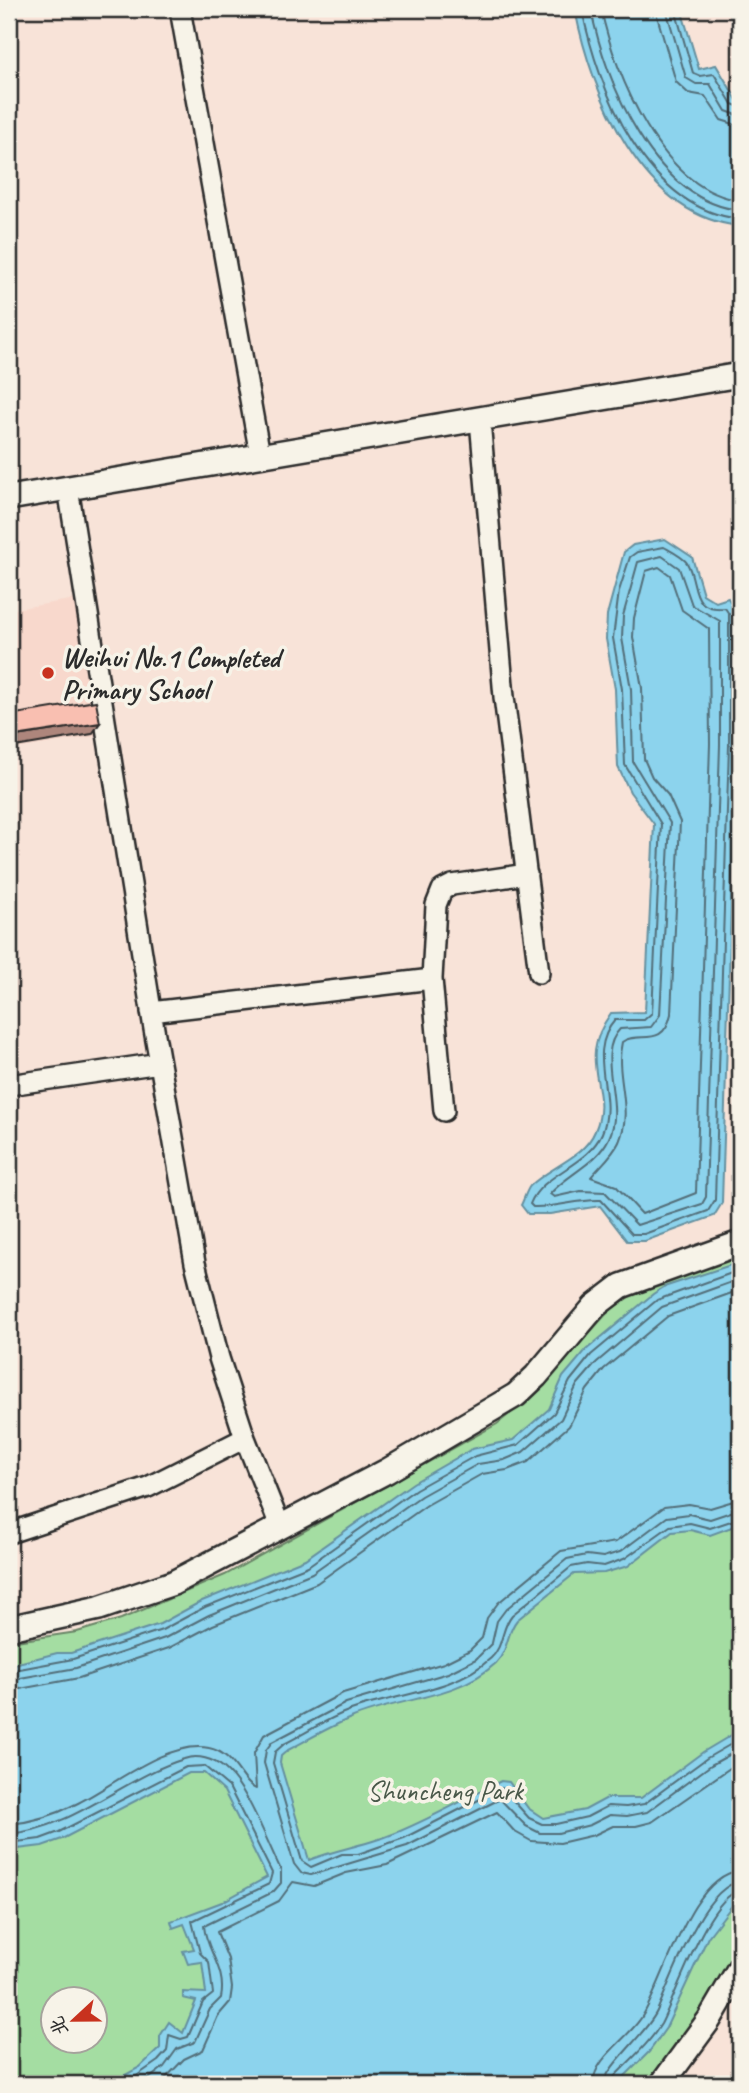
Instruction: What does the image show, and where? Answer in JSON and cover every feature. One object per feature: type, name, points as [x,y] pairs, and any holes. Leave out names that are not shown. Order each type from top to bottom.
[{"type":"street","points":[[180,9],[260,455]]},
{"type":"street","points":[[9,498],[740,375]]},
{"type":"street","points":[[480,420],[505,697],[539,973]]},
{"type":"street","points":[[68,488],[151,1012],[195,1263],[219,1358],[245,1438],[280,1527]]},
{"type":"street","points":[[444,1111],[432,979],[436,905],[442,890],[452,885],[527,874]]},
{"type":"street","points":[[151,1012],[432,979]]},
{"type":"street","points":[[9,1084],[160,1063]]},
{"type":"street","points":[[9,1628],[138,1596],[173,1583],[280,1527],[454,1434],[516,1395],[536,1376],[595,1306],[621,1286],[740,1243]]},
{"type":"street","points":[[9,1533],[148,1487],[245,1438]]},
{"type":"street","points":[[662,2084],[709,2020],[740,1967]]},
{"type":"shaded area","name":"Weihui No.1 Completed Primary School","points":[[76,599],[98,736],[9,750],[9,610]]},
{"type":"green space","name":"Shuncheng Park","points":[[740,1253],[740,1944],[680,2049],[653,2084],[9,2084],[9,1642],[77,1632],[121,1619],[225,1575],[497,1424],[532,1396],[609,1311],[650,1282]]},
{"type":"water","points":[[575,9],[681,9],[699,69],[716,65],[740,105],[740,226],[705,218],[675,200],[649,176],[627,146],[608,112],[594,77]]},
{"type":"water","points":[[665,539],[692,557],[703,594],[716,602],[728,598],[736,612],[736,745],[722,1203],[714,1216],[645,1241],[627,1241],[600,1206],[550,1214],[528,1214],[521,1205],[530,1186],[575,1155],[595,1131],[600,1116],[596,1047],[600,1031],[611,1013],[645,1012],[654,824],[630,792],[618,767],[615,689],[606,639],[607,615],[624,552],[633,545]]},
{"type":"water","name":"Shuncheng Park","points":[[740,1262],[740,1524],[710,1535],[690,1530],[672,1532],[628,1566],[604,1573],[574,1574],[517,1620],[500,1658],[481,1675],[446,1691],[369,1711],[343,1722],[288,1750],[281,1756],[280,1763],[309,1860],[398,1832],[501,1781],[509,1782],[528,1808],[543,1818],[585,1810],[607,1798],[641,1798],[703,1752],[740,1730],[740,1895],[708,1937],[666,2028],[649,2052],[617,2084],[109,2084],[140,2067],[160,2048],[160,2036],[169,2022],[183,2033],[196,2001],[183,1998],[183,1992],[206,1993],[202,1962],[188,1964],[183,1951],[194,1949],[184,1924],[173,1928],[171,1921],[222,1902],[267,1877],[224,1791],[204,1773],[189,1773],[62,1839],[42,1846],[9,1850],[10,1665],[57,1653],[71,1653],[160,1624],[202,1601],[305,1559],[413,1483],[472,1449],[513,1440],[549,1409],[563,1377],[586,1350],[653,1294],[664,1287]]},
{"type":"building","points":[[96,701],[100,723],[9,737],[9,715]]},
{"type":"place","name":"Weihui No.1 Completed Primary School","points":[[48,673]]}]
